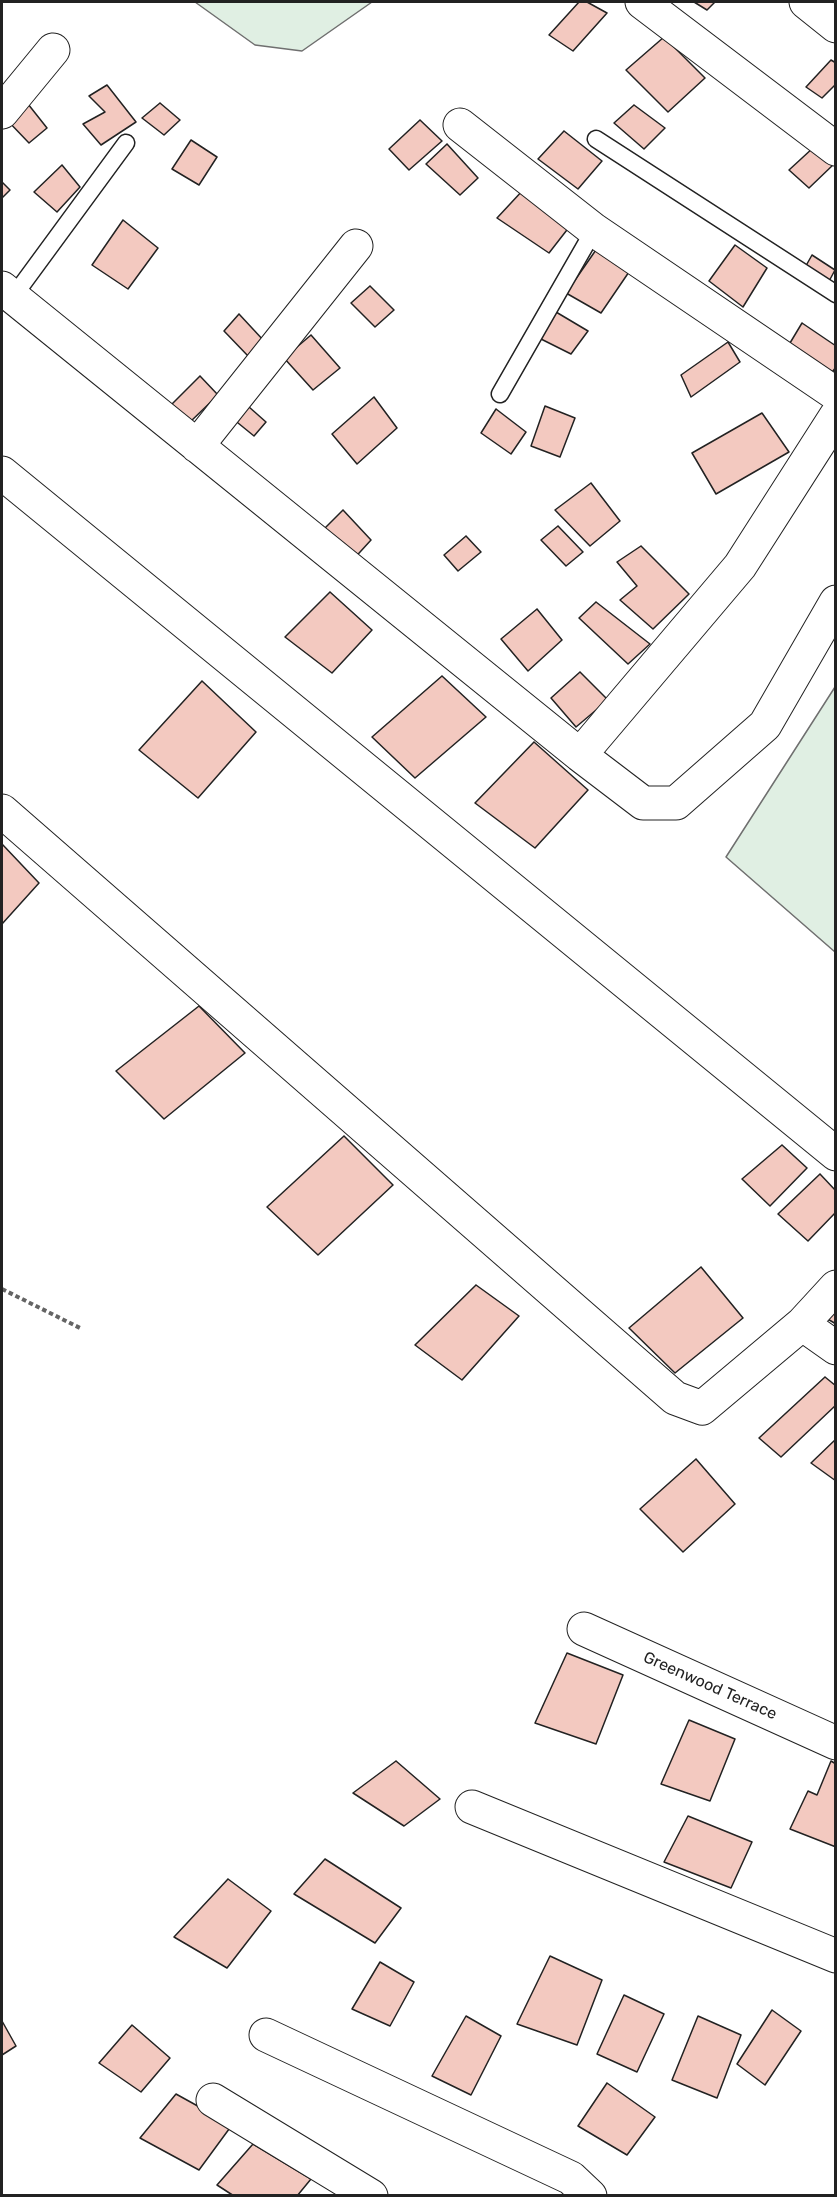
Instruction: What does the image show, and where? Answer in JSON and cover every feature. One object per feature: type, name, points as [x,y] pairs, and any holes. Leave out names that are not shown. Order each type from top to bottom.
[{"type":"street","points":[[642,2],[836,149]]},
{"type":"street","points":[[806,2],[836,26]]},
{"type":"street","points":[[2,112],[53,50]]},
{"type":"street","points":[[460,125],[594,230],[836,394]]},
{"type":"street","points":[[197,446],[356,246]]},
{"type":"street","points":[[7,292],[580,755],[644,803],[675,803],[765,725],[836,602]]},
{"type":"street","points":[[580,755],[740,566],[836,416]]},
{"type":"street","points":[[2,473],[836,1154]]},
{"type":"street","points":[[2,811],[675,1398],[702,1408],[802,1324],[836,1287]]},
{"type":"street","points":[[802,1324],[836,1348]]},
{"type":"street","name":"Greenwood Terrace","points":[[584,1629],[836,1743]]},
{"type":"street","points":[[472,1807],[836,1956]]},
{"type":"street","points":[[266,2035],[571,2178],[590,2196]]},
{"type":"street","points":[[213,2100],[371,2196]]},
{"type":"lane","points":[[596,139],[836,294]]},
{"type":"lane","points":[[7,292],[126,143]]},
{"type":"lane","points":[[500,394],[594,230]]},
{"type":"path","points":[[2,1289],[82,1329]]},
{"type":"green space","points":[[195,2],[372,2],[302,51],[255,45]]},
{"type":"green space","points":[[835,687],[835,952],[726,857]]},
{"type":"building","points":[[579,2],[587,2],[607,13],[573,51],[549,35]]},
{"type":"building","points":[[694,2],[715,2],[707,10]]},
{"type":"building","points":[[664,37],[705,78],[668,112],[626,70]]},
{"type":"building","points":[[831,60],[836,63],[836,84],[822,98],[806,87]]},
{"type":"building","points":[[107,85],[136,122],[101,145],[83,124],[105,112],[89,96]]},
{"type":"building","points":[[160,103],[180,120],[164,135],[142,118]]},
{"type":"building","points":[[28,104],[47,128],[29,143],[6,119]]},
{"type":"building","points":[[634,105],[665,128],[644,149],[614,123]]},
{"type":"building","points":[[420,120],[442,141],[409,170],[389,149]]},
{"type":"building","points":[[564,131],[602,161],[578,189],[538,159]]},
{"type":"building","points":[[191,140],[217,157],[199,185],[172,169]]},
{"type":"building","points":[[447,144],[478,178],[460,195],[426,164]]},
{"type":"building","points":[[814,147],[834,164],[809,188],[789,170]]},
{"type":"building","points":[[62,165],[80,187],[57,212],[34,192]]},
{"type":"building","points":[[2,182],[10,190],[2,198]]},
{"type":"building","points":[[524,189],[570,226],[549,253],[497,218]]},
{"type":"building","points":[[123,220],[158,248],[128,289],[92,265]]},
{"type":"building","points":[[735,245],[767,268],[743,307],[709,281]]},
{"type":"building","points":[[598,247],[631,269],[601,313],[566,293]]},
{"type":"building","points":[[812,255],[835,270],[827,285],[803,271]]},
{"type":"building","points":[[370,286],[394,310],[375,327],[351,303]]},
{"type":"building","points":[[556,312],[588,331],[571,354],[537,337]]},
{"type":"building","points":[[239,314],[265,342],[249,357],[224,331]]},
{"type":"building","points":[[802,323],[836,346],[836,367],[830,375],[787,348]]},
{"type":"building","points":[[311,335],[340,368],[313,390],[284,358]]},
{"type":"building","points":[[728,342],[740,362],[691,397],[681,375]]},
{"type":"building","points":[[200,376],[218,395],[189,423],[170,406]]},
{"type":"building","points":[[374,397],[397,428],[357,464],[332,434]]},
{"type":"building","points":[[240,399],[266,422],[254,436],[227,414]]},
{"type":"building","points":[[545,406],[575,418],[560,457],[531,446]]},
{"type":"building","points":[[496,409],[526,432],[511,454],[481,433]]},
{"type":"building","points":[[762,413],[789,452],[716,494],[692,453]]},
{"type":"building","points":[[591,483],[620,521],[590,546],[555,510]]},
{"type":"building","points":[[343,510],[371,540],[350,563],[318,535]]},
{"type":"building","points":[[558,526],[583,552],[566,566],[541,540]]},
{"type":"building","points":[[466,536],[481,552],[458,571],[444,555]]},
{"type":"building","points":[[641,546],[689,594],[653,629],[620,600],[637,586],[617,562]]},
{"type":"building","points":[[330,592],[372,630],[332,673],[285,637]]},
{"type":"building","points":[[596,602],[650,644],[628,664],[579,618]]},
{"type":"building","points":[[537,609],[562,640],[528,671],[501,639]]},
{"type":"building","points":[[580,672],[608,700],[576,727],[551,698]]},
{"type":"building","points":[[442,676],[486,717],[415,778],[372,737]]},
{"type":"building","points":[[202,681],[256,732],[198,798],[139,750]]},
{"type":"building","points":[[534,742],[588,790],[535,848],[475,803]]},
{"type":"building","points":[[2,844],[39,883],[2,924]]},
{"type":"building","points":[[199,1006],[245,1053],[164,1119],[116,1071]]},
{"type":"building","points":[[344,1136],[393,1185],[318,1255],[267,1207]]},
{"type":"building","points":[[782,1145],[807,1168],[770,1206],[742,1179]]},
{"type":"building","points":[[820,1174],[836,1191],[836,1212],[808,1241],[778,1214]]},
{"type":"building","points":[[701,1267],[743,1318],[675,1373],[629,1328]]},
{"type":"building","points":[[476,1285],[519,1316],[462,1380],[415,1345]]},
{"type":"building","points":[[836,1309],[836,1324],[826,1318]]},
{"type":"building","points":[[825,1377],[836,1386],[836,1405],[781,1457],[759,1438]]},
{"type":"building","points":[[836,1439],[836,1481],[811,1463]]},
{"type":"building","points":[[696,1459],[735,1504],[683,1552],[640,1509]]},
{"type":"building","points":[[567,1653],[623,1675],[596,1744],[535,1723]]},
{"type":"building","points":[[689,1720],[735,1739],[710,1801],[661,1784]]},
{"type":"building","points":[[396,1761],[440,1799],[404,1826],[353,1793]]},
{"type":"building","points":[[831,1761],[836,1764],[836,1847],[790,1829],[808,1791],[817,1795]]},
{"type":"building","points":[[688,1816],[752,1842],[731,1888],[664,1862]]},
{"type":"building","points":[[325,1859],[401,1908],[375,1943],[294,1894]]},
{"type":"building","points":[[228,1879],[271,1911],[227,1968],[174,1937]]},
{"type":"building","points":[[550,1956],[602,1980],[577,2045],[517,2024]]},
{"type":"building","points":[[380,1962],[414,1982],[390,2026],[352,2009]]},
{"type":"building","points":[[624,1995],[664,2014],[637,2072],[597,2054]]},
{"type":"building","points":[[772,2010],[801,2031],[765,2085],[737,2064]]},
{"type":"building","points":[[466,2016],[501,2036],[471,2095],[432,2076]]},
{"type":"building","points":[[698,2016],[741,2035],[717,2098],[672,2080]]},
{"type":"building","points":[[2,2021],[16,2046],[2,2055]]},
{"type":"building","points":[[132,2025],[170,2058],[141,2092],[99,2063]]},
{"type":"building","points":[[607,2083],[655,2117],[627,2155],[578,2126]]},
{"type":"building","points":[[176,2094],[232,2125],[199,2170],[140,2138]]},
{"type":"building","points":[[253,2144],[311,2179],[297,2196],[234,2196],[217,2185]]}]
